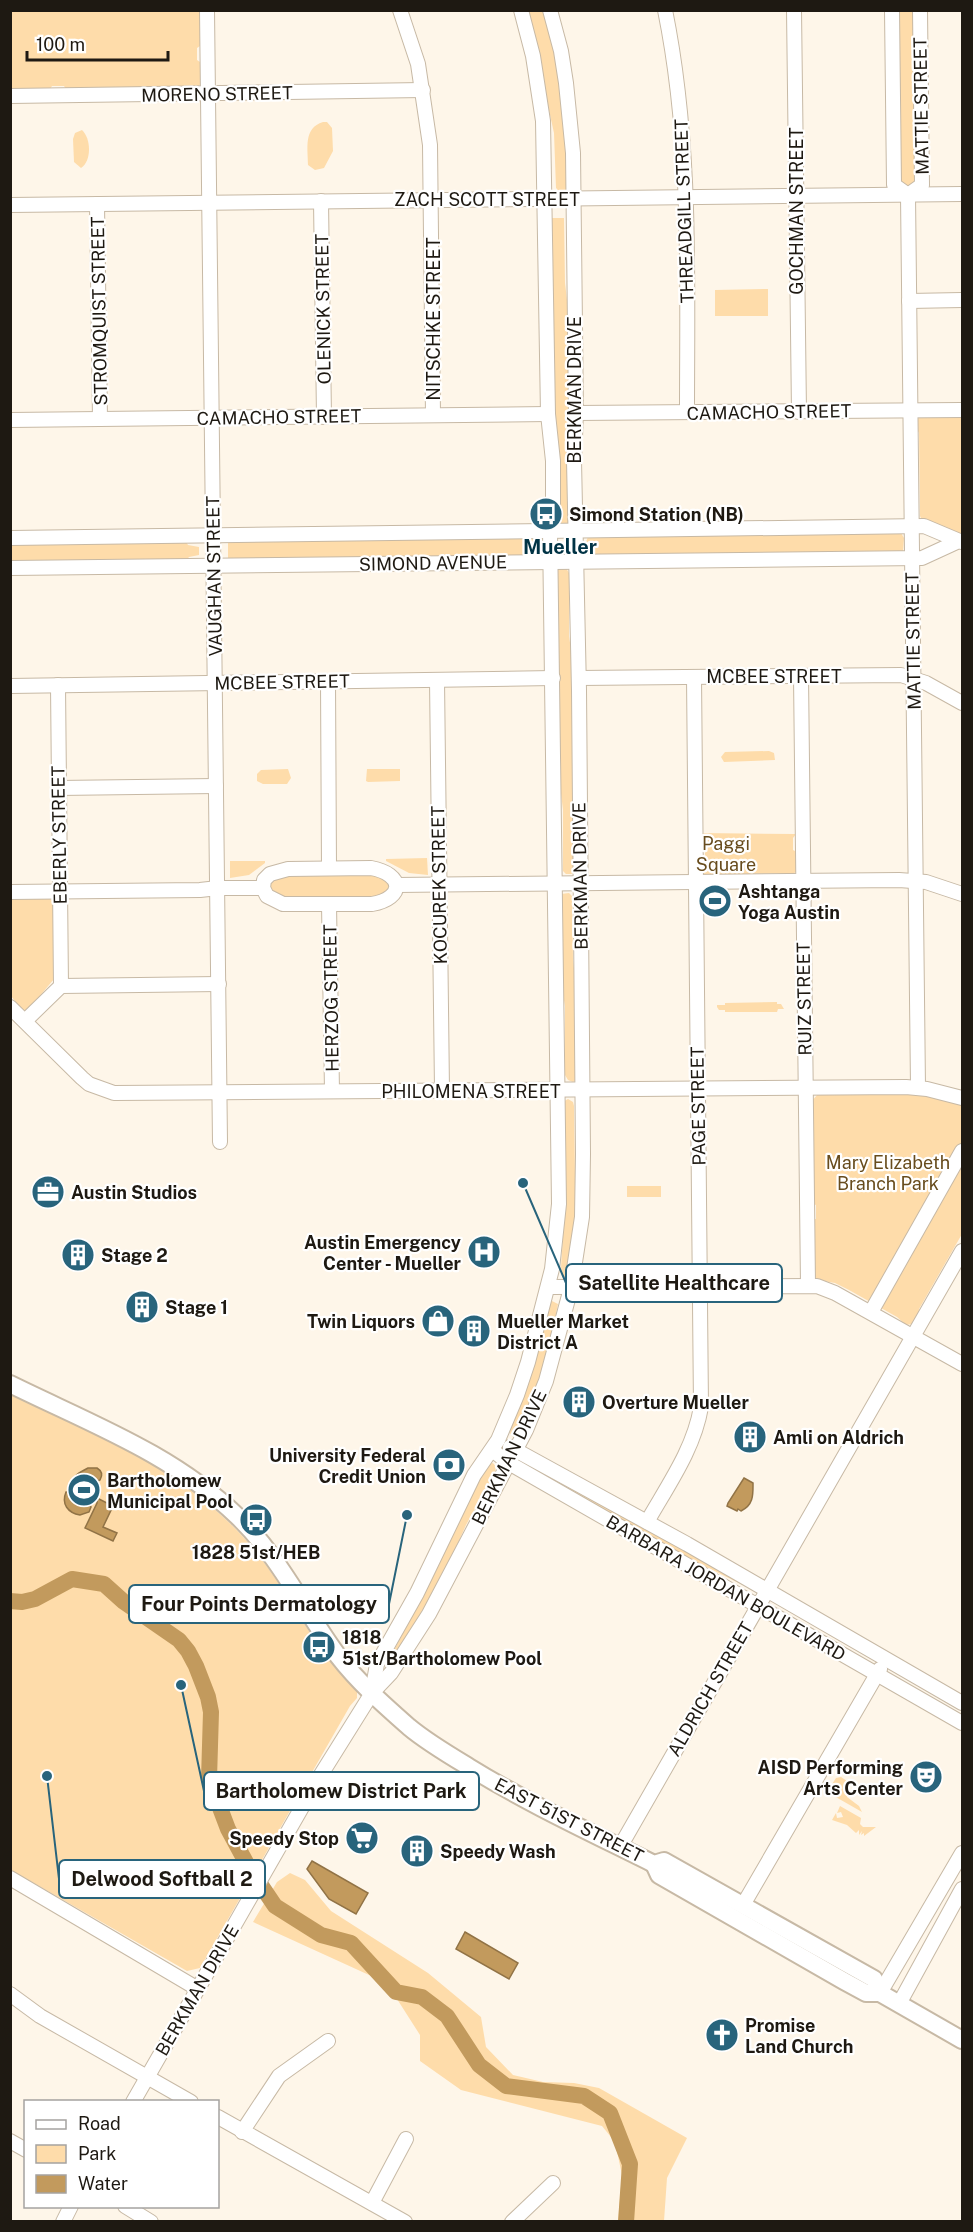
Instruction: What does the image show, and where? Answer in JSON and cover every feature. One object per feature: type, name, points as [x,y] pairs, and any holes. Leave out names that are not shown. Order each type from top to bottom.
[{"type":"main road","name":"EAST 51ST STREET","points":[[10,1384],[152,1453],[196,1481],[238,1516],[271,1556],[339,1657],[372,1693],[411,1729],[479,1773],[549,1814],[654,1864],[659,1875],[866,1993],[880,1993],[963,2040]]},
{"type":"main road","name":"EAST 51ST STREET","points":[[654,1864],[664,1861],[874,1979],[880,1993]]},
{"type":"street","name":"VAUGHAN STREET","points":[[207,10],[220,1142]]},
{"type":"street","name":"NITSCHKE STREET","points":[[400,10],[418,64],[430,145],[433,415]]},
{"type":"street","name":"BERKMAN DRIVE","points":[[372,1693],[377,1664],[417,1593],[474,1475],[495,1445],[528,1362],[548,1287],[559,1203],[550,531],[553,522],[553,462],[548,414],[546,199],[542,110],[521,10]]},
{"type":"street","name":"THREADGILL STREET","points":[[665,10],[680,102],[685,198],[687,412]]},
{"type":"street","name":"GOCHMAN STREET","points":[[794,10],[799,412]]},
{"type":"street","name":"MATTIE STREET","points":[[892,10],[894,185],[908,195]]},
{"type":"street","name":"MATTIE STREET","points":[[908,195],[922,185],[920,10]]},
{"type":"street","name":"BERKMAN DRIVE","points":[[134,2100],[290,1826],[372,1693],[391,1672],[426,1618],[516,1450],[546,1381],[571,1287],[582,1217],[579,678],[574,461],[576,414],[571,118],[556,12]]},
{"type":"street","name":"MORENO STREET","points":[[10,96],[423,90]]},
{"type":"street","name":"ZACH SCOTT STREET","points":[[10,205],[963,194]]},
{"type":"street","name":"MATTIE STREET","points":[[908,195],[918,1088]]},
{"type":"street","name":"OLENICK STREET","points":[[321,201],[324,417]]},
{"type":"street","name":"STROMQUIST STREET","points":[[97,204],[100,419]]},
{"type":"street","points":[[909,301],[963,300]]},
{"type":"street","name":"CAMACHO STREET","points":[[576,414],[963,410]]},
{"type":"street","name":"CAMACHO STREET","points":[[10,420],[548,414]]},
{"type":"street","name":"SIMOND AVENUE","points":[[10,538],[911,527],[930,528],[961,542]]},
{"type":"street","name":"SIMOND AVENUE","points":[[10,568],[912,558],[927,557],[961,542]]},
{"type":"street","name":"MCBEE STREET","points":[[579,678],[896,675],[914,678],[963,703]]},
{"type":"street","name":"RUIZ STREET","points":[[801,676],[808,1285]]},
{"type":"street","name":"PAGE STREET","points":[[647,1522],[690,1446],[699,1421],[701,1407],[693,677]]},
{"type":"street","name":"MCBEE STREET","points":[[10,686],[553,678]]},
{"type":"street","name":"KOCUREK STREET","points":[[437,680],[442,1090]]},
{"type":"street","points":[[328,681],[329,868]]},
{"type":"street","name":"EBERLY STREET","points":[[58,685],[61,986]]},
{"type":"street","points":[[58,788],[216,786]]},
{"type":"street","points":[[329,868],[377,869],[391,875],[397,885],[392,897],[372,904],[283,904],[267,896],[263,888],[264,880],[278,871],[329,868]]},
{"type":"street","points":[[397,885],[916,881],[946,887],[963,894]]},
{"type":"street","points":[[10,892],[263,888]]},
{"type":"street","name":"HERZOG STREET","points":[[329,904],[332,1091]]},
{"type":"street","points":[[24,1022],[61,986],[219,984]]},
{"type":"street","name":"PHILOMENA STREET","points":[[10,1007],[82,1078],[100,1089],[125,1094],[918,1088],[963,1098]]},
{"type":"street","points":[[871,1312],[963,1151]]},
{"type":"street","name":"ALDRICH STREET","points":[[620,1847],[963,1251]]},
{"type":"street","points":[[548,1287],[817,1286],[836,1293],[963,1364]]},
{"type":"street","name":"BARBARA JORDAN BOULEVARD","points":[[495,1445],[516,1450],[647,1522],[963,1703]]},
{"type":"street","name":"BARBARA JORDAN BOULEVARD","points":[[495,1445],[509,1463],[963,1724]]},
{"type":"street","points":[[743,1905],[886,1659]]},
{"type":"street","points":[[880,1993],[963,1853]]},
{"type":"street","points":[[10,1878],[198,1989]]},
{"type":"street","points":[[899,2004],[963,1889]]},
{"type":"street","points":[[10,1994],[40,2016],[148,2075],[188,2100]]},
{"type":"street","points":[[242,2132],[279,2076],[328,2041]]},
{"type":"street","points":[[219,2118],[405,2222]]},
{"type":"street","points":[[372,2203],[406,2139]]},
{"type":"street","points":[[10,2141],[24,2149]]},
{"type":"street","points":[[512,2222],[553,2183]]},
{"type":"street","points":[[63,2222],[70,2208]]},
{"type":"street","points":[[128,2208],[152,2222]]},
{"type":"green space","points":[[10,11],[200,11],[200,46],[197,48],[197,60],[200,62],[203,82],[196,88],[66,89],[64,86],[52,86],[50,89],[11,90]]},
{"type":"green space","points":[[527,11],[545,11],[551,31],[566,122],[567,191],[559,191],[556,188],[554,133]]},
{"type":"green space","points":[[896,11],[916,11],[916,186],[903,187],[900,185]]},
{"type":"green space","points":[[327,122],[332,128],[333,151],[324,168],[315,170],[308,165],[309,134],[312,129]]},
{"type":"green space","points":[[82,130],[89,144],[89,155],[85,165],[81,168],[74,162],[73,139],[75,133]]},
{"type":"green space","points":[[551,218],[564,218],[565,283],[569,316],[570,523],[562,524],[559,521],[554,416]]},
{"type":"green space","points":[[768,289],[768,316],[715,316],[715,290]]},
{"type":"green space","points":[[925,415],[936,418],[962,417],[962,534],[953,533],[922,520],[920,516],[919,433],[916,427],[917,419]]},
{"type":"green space","points":[[901,533],[904,538],[903,552],[589,556],[586,546],[588,537]]},
{"type":"green space","points":[[541,537],[541,556],[228,562],[228,539]]},
{"type":"green space","points":[[185,540],[188,545],[199,547],[199,555],[189,557],[185,562],[11,564],[10,542]]},
{"type":"green space","points":[[566,568],[569,573],[569,636],[573,663],[575,874],[566,874],[563,871],[563,810],[559,777],[557,570]]},
{"type":"green space","points":[[769,751],[774,753],[775,760],[724,762],[721,757],[725,752]]},
{"type":"green space","points":[[288,769],[291,778],[287,784],[263,784],[257,781],[257,774],[261,770]]},
{"type":"green space","points":[[367,769],[400,769],[400,781],[368,782],[366,781]]},
{"type":"green space","name":"Paggi Square","points":[[701,833],[796,834],[793,838],[793,850],[797,852],[796,872],[789,876],[778,873],[705,875],[701,871],[701,860],[705,856],[705,837]]},
{"type":"green space","points":[[427,858],[428,875],[409,873],[386,861],[386,859]]},
{"type":"green space","points":[[230,861],[265,861],[265,863],[249,875],[230,878]]},
{"type":"green space","points":[[367,872],[388,880],[390,888],[378,898],[291,901],[271,895],[269,882],[279,875]]},
{"type":"green space","points":[[569,893],[572,896],[573,960],[577,993],[576,1080],[573,1082],[565,1075],[565,1006],[562,989],[561,894]]},
{"type":"green space","points":[[43,897],[53,900],[54,905],[54,979],[28,1010],[22,1010],[11,996],[10,900]]},
{"type":"green space","points":[[777,1002],[784,1009],[778,1009],[777,1012],[725,1012],[717,1007],[725,1003]]},
{"type":"green space","name":"Mary Elizabeth Branch Park","points":[[912,1093],[962,1105],[962,1234],[919,1309],[918,1318],[912,1324],[906,1325],[897,1317],[849,1290],[835,1283],[818,1280],[814,1276],[813,1219],[816,1219],[816,1205],[813,1204],[811,1102],[818,1094]]},
{"type":"green space","points":[[568,1099],[573,1102],[574,1106],[575,1175],[578,1203],[565,1277],[562,1276],[561,1267],[565,1206],[563,1102]]},
{"type":"green space","points":[[627,1186],[661,1186],[661,1197],[627,1197]]},
{"type":"green space","points":[[552,1301],[558,1304],[542,1381],[513,1437],[510,1433],[511,1426],[530,1377]]},
{"type":"green space","points":[[10,1393],[140,1457],[200,1497],[227,1520],[266,1564],[327,1657],[357,1690],[357,1698],[350,1706],[200,1968],[187,1971],[11,1870]]},
{"type":"green space","points":[[493,1463],[496,1467],[495,1472],[466,1525],[448,1565],[398,1653],[385,1667],[427,1588],[478,1479],[489,1464]]},
{"type":"green space","points":[[528,1465],[618,1512],[751,1589],[680,1554],[527,1467]]},
{"type":"green space","points":[[841,1777],[847,1781],[847,1797],[859,1806],[862,1812],[827,1792],[836,1778]]},
{"type":"green space","points":[[840,1806],[861,1818],[860,1824],[863,1827],[876,1827],[864,1836],[864,1833],[861,1835],[862,1831],[859,1835],[859,1830],[856,1833],[847,1825],[832,1820],[836,1813],[837,1818],[843,1817],[841,1812],[837,1813]]},
{"type":"green space","points":[[290,1873],[305,1880],[331,1911],[428,1973],[481,2017],[486,2047],[513,2075],[543,2082],[574,2083],[599,2088],[687,2138],[667,2178],[664,2221],[618,2221],[622,2175],[615,2142],[602,2126],[461,2090],[420,2061],[420,2035],[397,1999],[380,1980],[253,1922],[277,1882]]},
{"type":"water","points":[[88,1468],[99,1469],[102,1473],[101,1478],[87,1490],[78,1491],[72,1485],[73,1479]]},
{"type":"water","points":[[744,1478],[753,1483],[752,1499],[745,1509],[737,1511],[727,1506]]},
{"type":"water","points":[[66,1492],[88,1499],[91,1507],[89,1512],[80,1515],[69,1510],[64,1500]]},
{"type":"water","points":[[97,1498],[113,1506],[103,1527],[117,1533],[113,1541],[85,1528],[97,1503]]},
{"type":"water","points":[[312,1861],[368,1893],[356,1914],[329,1899],[307,1869]]},
{"type":"water","points":[[465,1932],[518,1963],[509,1979],[456,1949]]},
{"type":"waterway","points":[[10,1601],[22,1602],[35,1599],[72,1579],[104,1584],[124,1602],[179,1640],[196,1666],[208,1697],[211,1712],[209,1779],[228,1829],[248,1866],[275,1906],[321,1935],[351,1943],[396,1992],[422,1997],[447,2016],[479,2065],[506,2086],[584,2096],[610,2113],[630,2164],[626,2222]]},
{"type":"place","name":"Simond Station (NB)","points":[[546,514]]},
{"type":"place","name":"Ashtanga Yoga Austin","points":[[715,901]]},
{"type":"place","name":"Satellite Healthcare","points":[[523,1183]]},
{"type":"place","name":"Austin Studios","points":[[48,1192]]},
{"type":"place","name":"Austin Emergency Center - Mueller","points":[[484,1252]]},
{"type":"place","name":"Stage 2","points":[[78,1255]]},
{"type":"place","name":"Stage 1","points":[[142,1307]]},
{"type":"place","name":"Twin Liquors","points":[[438,1321]]},
{"type":"place","name":"Mueller Market District A","points":[[474,1331]]},
{"type":"place","name":"Overture Mueller","points":[[579,1402]]},
{"type":"place","name":"Amli on Aldrich","points":[[750,1437]]},
{"type":"place","name":"University Federal Credit Union","points":[[449,1465]]},
{"type":"place","name":"Bartholomew Municipal Pool","points":[[84,1490]]},
{"type":"place","name":"Four Points Dermatology","points":[[407,1515]]},
{"type":"place","name":"1828 51st/HEB","points":[[256,1520]]},
{"type":"place","name":"1818 51st/Bartholomew Pool","points":[[319,1647]]},
{"type":"place","name":"Bartholomew District Park","points":[[181,1685]]},
{"type":"place","name":"Delwood Softball 2","points":[[47,1776]]},
{"type":"place","name":"AISD Performing Arts Center","points":[[926,1777]]},
{"type":"place","name":"Speedy Stop","points":[[362,1838]]},
{"type":"place","name":"Speedy Wash","points":[[417,1851]]},
{"type":"place","name":"Promise Land Church","points":[[722,2035]]},
{"type":"district","name":"Mueller","points":[[560,547]]}]
